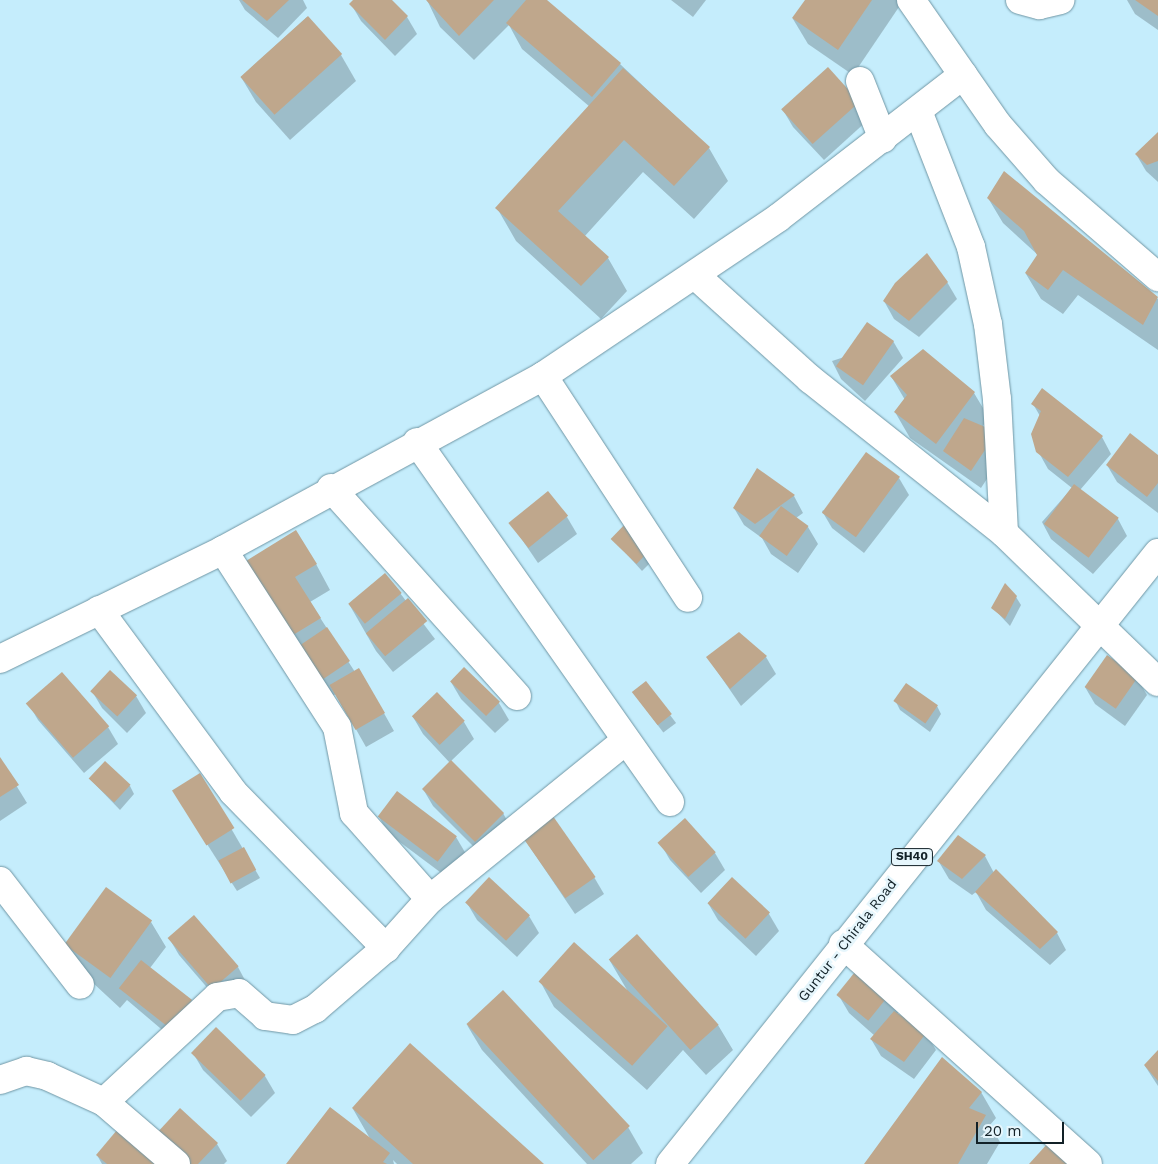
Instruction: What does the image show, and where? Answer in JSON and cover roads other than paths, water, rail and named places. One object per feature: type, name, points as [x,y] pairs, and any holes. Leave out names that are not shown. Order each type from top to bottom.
[{"type":"street","points":[[911,0],[998,125],[1047,180],[1158,277]]},
{"type":"street","points":[[1020,0],[1039,5],[1060,0]]},
{"type":"street","points":[[0,659],[223,550],[331,488],[543,376],[696,276],[883,139],[963,75]]},
{"type":"street","points":[[860,82],[883,139]]},
{"type":"street","points":[[918,111],[971,247],[988,324],[997,399],[1004,533]]},
{"type":"street","points":[[696,276],[810,379],[1004,533],[1158,682]]},
{"type":"street","points":[[543,376],[688,598]]},
{"type":"street","points":[[417,442],[670,802]]},
{"type":"street","points":[[331,488],[517,696]]},
{"type":"street","points":[[223,550],[337,727],[354,813],[430,899]]},
{"type":"street","name":"Guntur - Chirala Road","points":[[670,1164],[1098,624],[1158,553]]},
{"type":"street","points":[[99,610],[233,792],[386,948]]},
{"type":"street","points":[[104,1102],[217,997],[239,993],[265,1016],[293,1020],[315,1009],[386,948],[430,899],[626,740]]},
{"type":"street","points":[[0,881],[80,985]]},
{"type":"street","points":[[843,944],[1088,1164]]},
{"type":"street","points":[[0,1080],[26,1071],[47,1076],[104,1102],[176,1164]]}]
